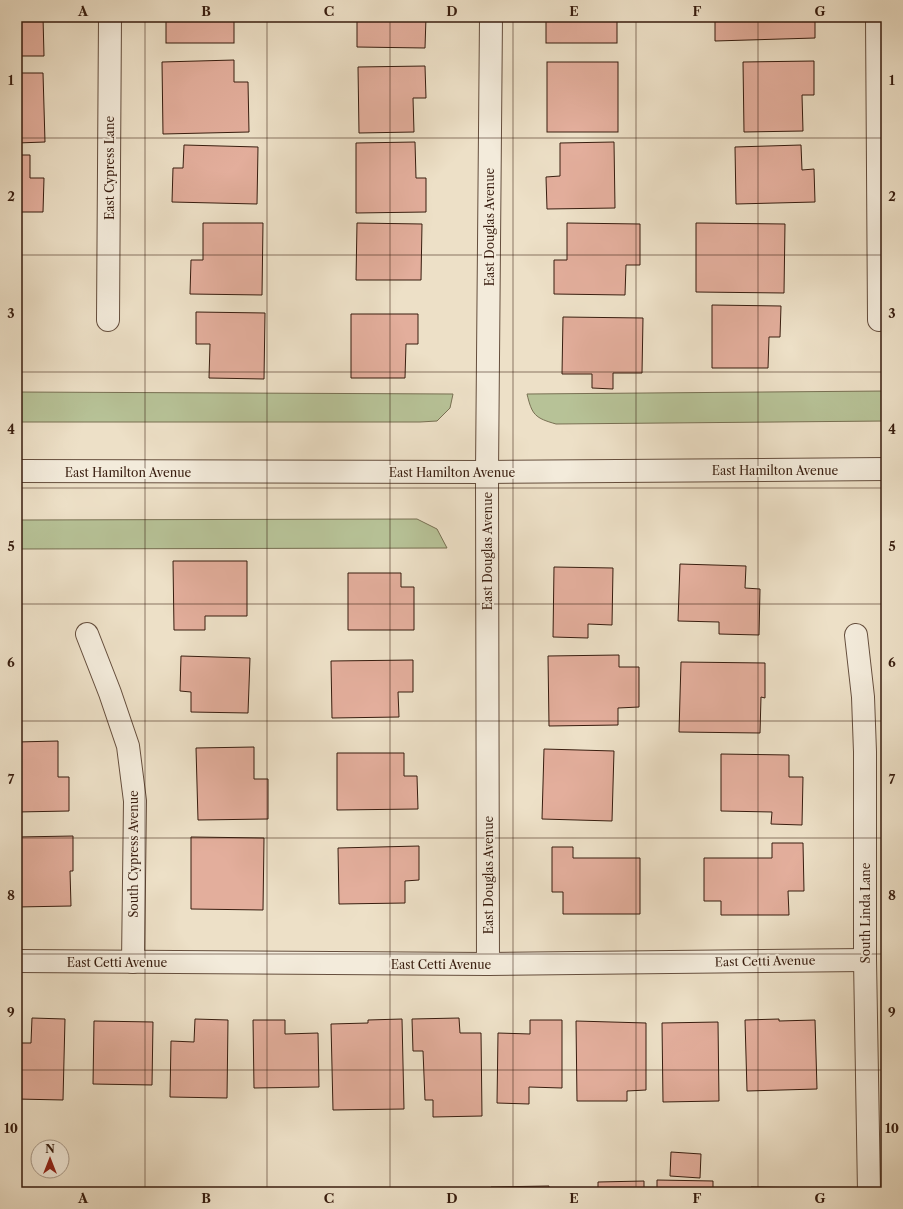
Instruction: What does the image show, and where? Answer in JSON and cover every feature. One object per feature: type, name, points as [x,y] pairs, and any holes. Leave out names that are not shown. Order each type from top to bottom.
[{"type":"street","name":"East Cypress Lane","points":[[108,320],[110,17]]},
{"type":"street","name":"East Douglas Avenue","points":[[488,964],[487,472],[491,17]]},
{"type":"street","points":[[877,17],[879,320]]},
{"type":"street","name":"East Hamilton Avenue","points":[[17,471],[487,472],[886,469]]},
{"type":"street","name":"South Cypress Avenue","points":[[87,634],[110,693],[128,746],[135,801],[133,962]]},
{"type":"street","name":"South Linda Lane","points":[[856,635],[863,696],[865,752],[865,960],[869,1192]]},
{"type":"street","name":"East Cetti Avenue","points":[[17,961],[488,964],[865,960]]},
{"type":"green space","points":[[886,391],[886,421],[556,424],[543,420],[536,415],[531,407],[527,394]]},
{"type":"green space","points":[[17,392],[453,394],[450,408],[437,421],[17,422]]},
{"type":"green space","points":[[417,519],[437,529],[447,548],[17,549],[17,520]]},
{"type":"building","points":[[17,17],[43,17],[44,56],[17,56]]},
{"type":"building","points":[[166,17],[234,17],[234,43],[166,43]]},
{"type":"building","points":[[357,17],[426,17],[425,48],[357,47]]},
{"type":"building","points":[[546,17],[617,17],[617,43],[546,43]]},
{"type":"building","points":[[715,17],[815,17],[815,38],[715,41]]},
{"type":"building","points":[[234,60],[234,82],[248,82],[249,132],[163,134],[162,62]]},
{"type":"building","points":[[814,61],[814,95],[802,95],[803,131],[744,132],[743,62]]},
{"type":"building","points":[[547,62],[618,62],[618,132],[547,132]]},
{"type":"building","points":[[425,66],[426,98],[413,98],[414,132],[359,133],[358,67]]},
{"type":"building","points":[[17,73],[43,73],[45,142],[17,143]]},
{"type":"building","points":[[415,142],[416,178],[426,178],[426,212],[356,213],[356,143]]},
{"type":"building","points":[[614,142],[615,208],[547,209],[546,177],[560,176],[560,143]]},
{"type":"building","points":[[184,145],[258,147],[257,204],[172,202],[173,168],[183,168]]},
{"type":"building","points":[[801,145],[802,170],[814,169],[815,202],[736,204],[735,147]]},
{"type":"building","points":[[17,155],[30,155],[30,178],[44,178],[43,212],[17,212]]},
{"type":"building","points":[[203,223],[263,223],[262,295],[190,294],[191,260],[203,260]]},
{"type":"building","points":[[357,223],[422,224],[421,280],[356,280]]},
{"type":"building","points":[[567,223],[640,224],[640,265],[626,265],[625,295],[554,294],[554,260],[567,260]]},
{"type":"building","points":[[696,223],[785,224],[784,293],[696,292]]},
{"type":"building","points":[[712,305],[781,306],[780,337],[769,337],[768,368],[712,368]]},
{"type":"building","points":[[196,312],[265,313],[264,379],[209,378],[210,344],[196,344]]},
{"type":"building","points":[[351,314],[418,314],[418,344],[406,344],[405,378],[351,378]]},
{"type":"building","points":[[563,317],[643,318],[642,373],[613,373],[613,389],[592,388],[592,374],[562,374]]},
{"type":"building","points":[[173,561],[247,561],[247,616],[205,616],[205,630],[174,630]]},
{"type":"building","points":[[680,564],[746,566],[745,588],[760,589],[759,635],[719,634],[719,622],[678,621]]},
{"type":"building","points":[[554,567],[613,568],[612,625],[588,624],[588,638],[553,637]]},
{"type":"building","points":[[348,573],[401,573],[401,587],[414,587],[414,630],[348,630]]},
{"type":"building","points":[[619,655],[619,667],[639,667],[639,707],[618,708],[618,725],[549,726],[548,656]]},
{"type":"building","points":[[181,656],[250,658],[248,713],[191,712],[191,692],[180,691]]},
{"type":"building","points":[[413,660],[413,692],[398,692],[399,717],[332,718],[331,661]]},
{"type":"building","points":[[681,662],[765,663],[765,698],[761,697],[760,733],[679,732]]},
{"type":"building","points":[[58,741],[58,777],[69,777],[69,811],[17,812],[17,742]]},
{"type":"building","points":[[254,747],[254,779],[268,779],[268,819],[198,820],[196,748]]},
{"type":"building","points":[[544,749],[614,751],[612,821],[542,819]]},
{"type":"building","points":[[337,753],[404,753],[404,776],[417,776],[418,809],[337,810]]},
{"type":"building","points":[[721,754],[789,755],[789,777],[803,777],[802,825],[771,824],[772,812],[721,811]]},
{"type":"building","points":[[73,836],[73,871],[70,871],[71,906],[17,907],[17,837]]},
{"type":"building","points":[[191,837],[264,838],[263,910],[191,909]]},
{"type":"building","points":[[772,843],[803,843],[804,891],[788,891],[789,915],[721,915],[721,901],[704,901],[704,858],[772,858]]},
{"type":"building","points":[[419,846],[419,880],[405,881],[405,903],[339,904],[338,848]]},
{"type":"building","points":[[552,847],[573,847],[573,858],[640,858],[640,914],[563,914],[563,892],[552,892]]},
{"type":"building","points":[[32,1018],[65,1019],[63,1100],[17,1099],[17,1043],[31,1043]]},
{"type":"building","points":[[459,1018],[460,1033],[481,1033],[482,1116],[433,1117],[433,1100],[425,1100],[423,1051],[413,1051],[412,1019]]},
{"type":"building","points":[[195,1019],[228,1020],[227,1098],[170,1097],[171,1041],[194,1042]]},
{"type":"building","points":[[402,1019],[404,1109],[333,1110],[331,1024],[368,1023],[368,1020]]},
{"type":"building","points":[[779,1019],[779,1021],[815,1020],[817,1089],[747,1091],[745,1020]]},
{"type":"building","points":[[253,1020],[285,1020],[285,1034],[318,1033],[319,1087],[254,1088]]},
{"type":"building","points":[[530,1020],[562,1020],[562,1088],[529,1087],[529,1104],[497,1103],[498,1033],[530,1034]]},
{"type":"building","points":[[94,1021],[153,1022],[152,1085],[93,1084]]},
{"type":"building","points":[[576,1021],[646,1023],[646,1090],[627,1091],[627,1101],[577,1101]]},
{"type":"building","points":[[718,1022],[719,1101],[663,1102],[662,1023]]},
{"type":"building","points":[[671,1152],[701,1154],[700,1178],[670,1176]]},
{"type":"building","points":[[657,1180],[713,1181],[713,1192],[657,1192]]},
{"type":"building","points":[[644,1181],[644,1192],[598,1192],[598,1182]]},
{"type":"building","points":[[549,1186],[549,1192],[491,1192],[491,1187]]},
{"type":"building","points":[[751,1187],[809,1188],[809,1192],[751,1192]]}]
